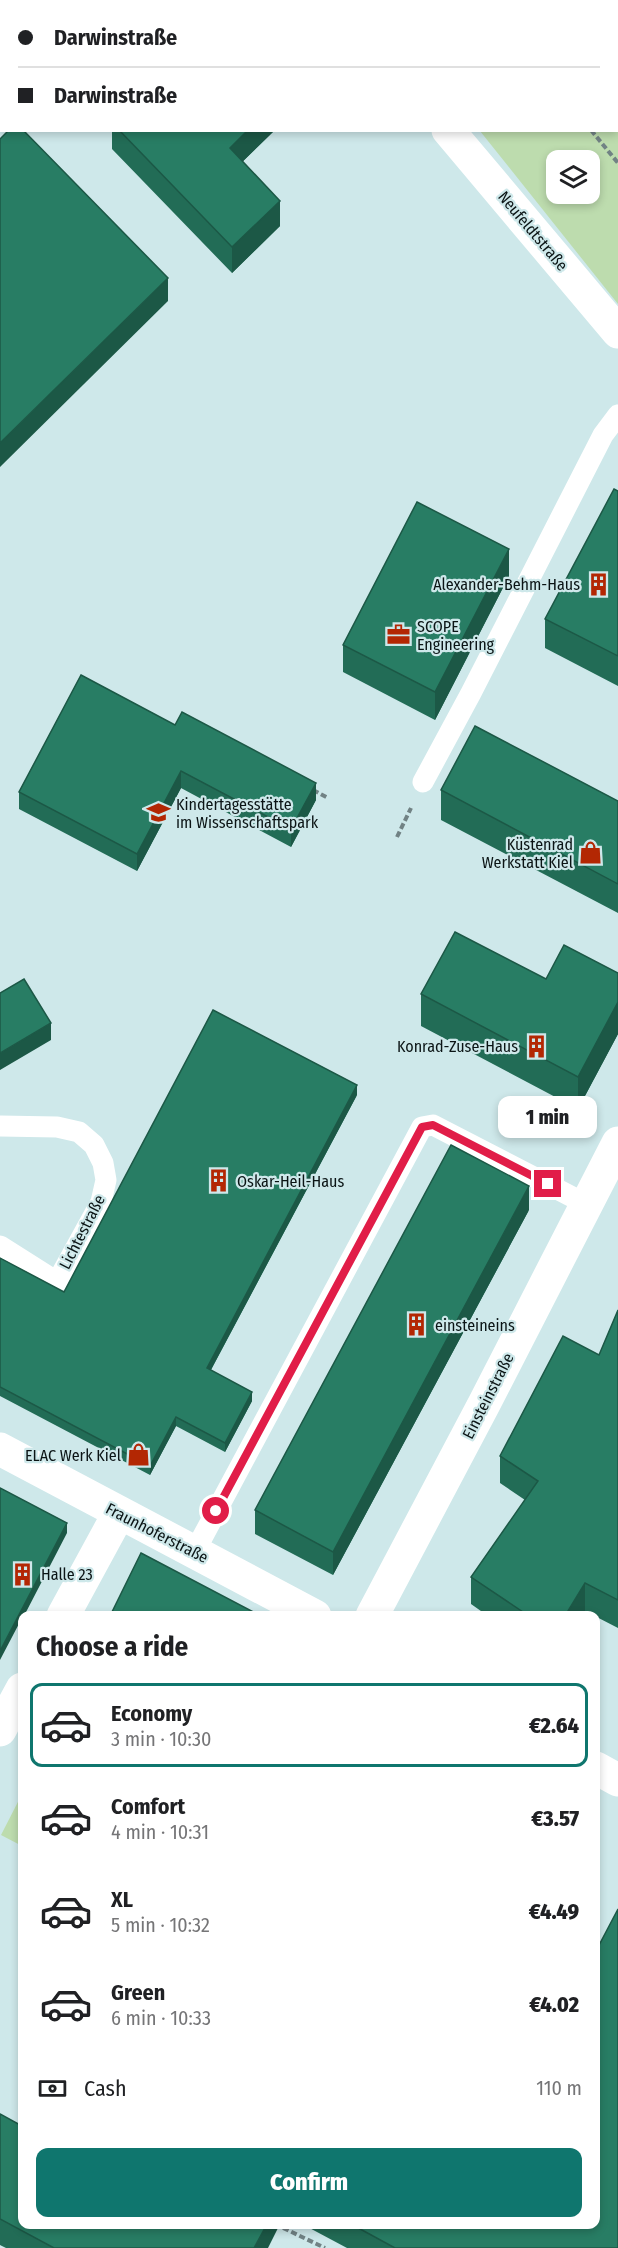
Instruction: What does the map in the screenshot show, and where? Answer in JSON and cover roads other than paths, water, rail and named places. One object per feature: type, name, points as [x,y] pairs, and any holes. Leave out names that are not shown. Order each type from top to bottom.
[{"type":"street","name":"Neufeldtstraße","points":[[450,132],[618,332]]},
{"type":"street","name":"Einsteinstraße","points":[[375,1611],[618,1143]]},
{"type":"street","name":"Fraunhoferstraße","points":[[0,1449],[306,1611]]},
{"type":"street","points":[[66,1611],[119,1513]]},
{"type":"street","points":[[0,1730],[18,1696]]},
{"type":"street","points":[[600,1770],[618,1780]]},
{"type":"lane","points":[[423,782],[603,435],[618,415]]},
{"type":"lane","points":[[195,1551],[422,1127],[433,1125],[586,1204]]},
{"type":"lane","name":"Lichtestraße","points":[[0,1126],[57,1127],[79,1132],[94,1145],[103,1163],[106,1180],[100,1202],[57,1282],[0,1246]]},
{"type":"place","name":"Alexander-Behm-Haus","points":[[598,584]]},
{"type":"place","name":"SCOPE Engineering","points":[[399,635]]},
{"type":"place","name":"Kindertagesstätte im Wissenschaftspark","points":[[158,813]]},
{"type":"place","name":"Küstenrad Werkstatt Kiel","points":[[591,853]]},
{"type":"place","name":"Konrad-Zuse-Haus","points":[[536,1046]]},
{"type":"place","name":"Oskar-Heil-Haus","points":[[219,1181]]},
{"type":"place","name":"einsteineins","points":[[417,1325]]},
{"type":"place","name":"ELAC Werk Kiel","points":[[139,1455]]},
{"type":"place","name":"Halle 23","points":[[23,1574]]}]
